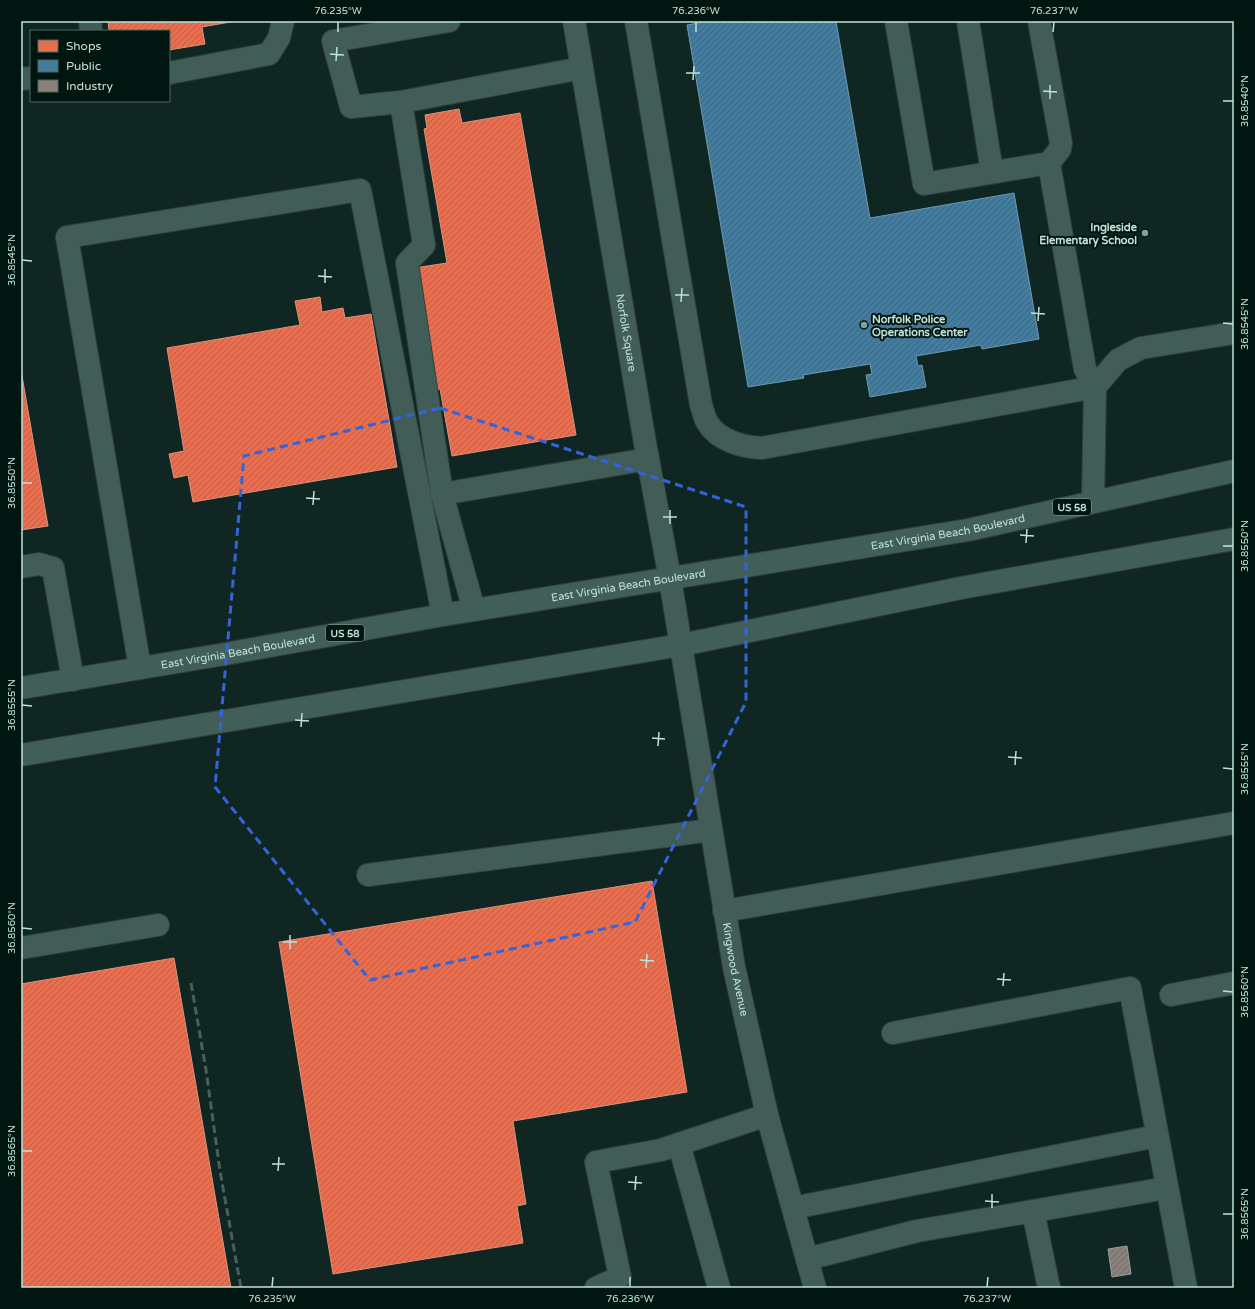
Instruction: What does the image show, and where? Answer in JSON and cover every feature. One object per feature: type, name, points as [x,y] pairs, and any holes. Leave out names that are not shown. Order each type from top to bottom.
[{"type":"main road","name":"East Virginia Beach Boulevard","points":[[21,688],[443,615],[968,530],[1234,471]]},
{"type":"main road","points":[[21,755],[681,645],[962,588],[1234,539]]},
{"type":"street","points":[[170,73],[269,54],[279,38],[283,21]]},
{"type":"street","points":[[449,21],[333,41],[351,107],[401,102],[582,68]]},
{"type":"street","name":"Norfolk Square","points":[[574,21],[681,645]]},
{"type":"street","points":[[636,21],[701,405],[708,423],[720,435],[736,444],[751,448],[762,448],[1095,387],[1118,360],[1141,348],[1234,333]]},
{"type":"street","points":[[896,21],[924,184],[1049,163],[1060,149],[1061,143],[1039,21]]},
{"type":"street","points":[[968,21],[992,172]]},
{"type":"street","points":[[401,102],[424,245],[406,263],[442,494],[474,610]]},
{"type":"street","points":[[1049,163],[1085,369],[1095,387],[1093,502]]},
{"type":"street","points":[[140,668],[67,237],[360,190],[443,615]]},
{"type":"street","points":[[442,494],[648,459]]},
{"type":"street","points":[[21,567],[39,564],[53,568],[73,680]]},
{"type":"street","name":"Kingwood Avenue","points":[[681,645],[734,967],[767,1115],[814,1287]]},
{"type":"street","points":[[724,911],[1234,823]]},
{"type":"street","points":[[368,874],[711,830]]},
{"type":"street","points":[[21,948],[158,925]]},
{"type":"street","points":[[1171,994],[1234,983]]},
{"type":"street","points":[[893,1033],[1130,988],[1186,1288]]},
{"type":"street","points":[[596,1288],[620,1277],[596,1162],[661,1150],[767,1115]]},
{"type":"street","points":[[793,1208],[1157,1136]]},
{"type":"street","points":[[679,1144],[719,1288]]},
{"type":"street","points":[[807,1258],[917,1231],[1167,1188]]},
{"type":"street","points":[[1033,1211],[1049,1288]]},
{"type":"highlighted area","points":[[440,408],[746,507],[746,702],[635,922],[370,980],[215,787],[244,456]]},
{"type":"building: Shops","points":[[108,21],[236,21],[202,27],[205,44],[170,50],[170,30],[109,30]]},
{"type":"building: Shops","points":[[459,109],[462,123],[520,113],[576,435],[452,456],[440,389],[435,390],[414,268],[447,263],[424,129],[427,128],[425,115]]},
{"type":"building: Shops","points":[[320,297],[322,312],[343,308],[345,318],[371,314],[397,467],[193,502],[188,475],[174,478],[169,454],[184,451],[167,348],[300,325],[295,301]]},
{"type":"building: Shops","points":[[21,370],[48,526],[21,530]]},
{"type":"building: Shops","points":[[652,881],[687,1092],[513,1121],[526,1204],[517,1206],[523,1243],[333,1274],[279,942]]},
{"type":"building: Shops","points":[[174,958],[231,1288],[21,1288],[21,984]]},
{"type":"building: Public","points":[[708,21],[836,21],[870,218],[1014,193],[1039,339],[982,349],[981,345],[916,356],[918,366],[922,365],[926,387],[870,397],[866,375],[872,374],[870,364],[803,375],[804,378],[748,387],[687,25]]},
{"type":"building: Industry","points":[[1127,1246],[1131,1274],[1112,1277],[1108,1249]]},
{"type":"railway","points":[[191,983],[206,1070],[220,1171],[241,1288]]},
{"type":"place","name":"Ingleside Elementary School","points":[[1145,233]]},
{"type":"place","name":"Norfolk Police Operations Center","points":[[864,325]]}]
